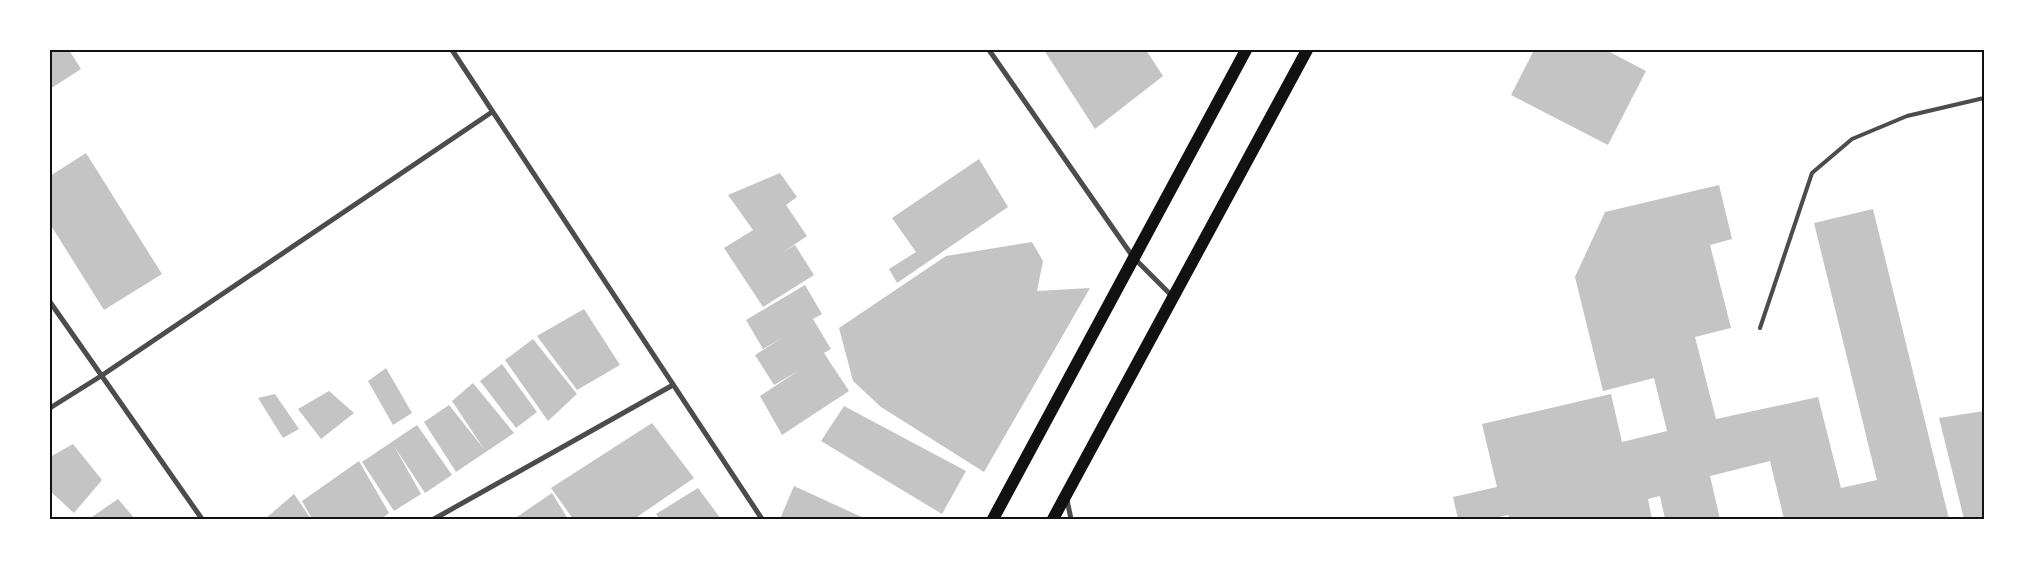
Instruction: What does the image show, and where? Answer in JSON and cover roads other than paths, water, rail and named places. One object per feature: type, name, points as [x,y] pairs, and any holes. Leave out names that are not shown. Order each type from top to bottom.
[{"type":"main road","points":[[993,519],[1246,50]]},
{"type":"main road","points":[[1053,519],[1172,296],[1307,50]]},
{"type":"street","points":[[452,50],[762,519]]},
{"type":"street","points":[[989,50],[1134,257],[1172,296]]},
{"type":"street","points":[[50,408],[101,376],[492,112]]},
{"type":"street","points":[[50,302],[202,519]]},
{"type":"street","points":[[434,519],[673,385]]},
{"type":"street","points":[[1066,495],[1071,519]]},
{"type":"lane","points":[[1760,328],[1812,173],[1852,139],[1907,116],[1984,98]]}]
